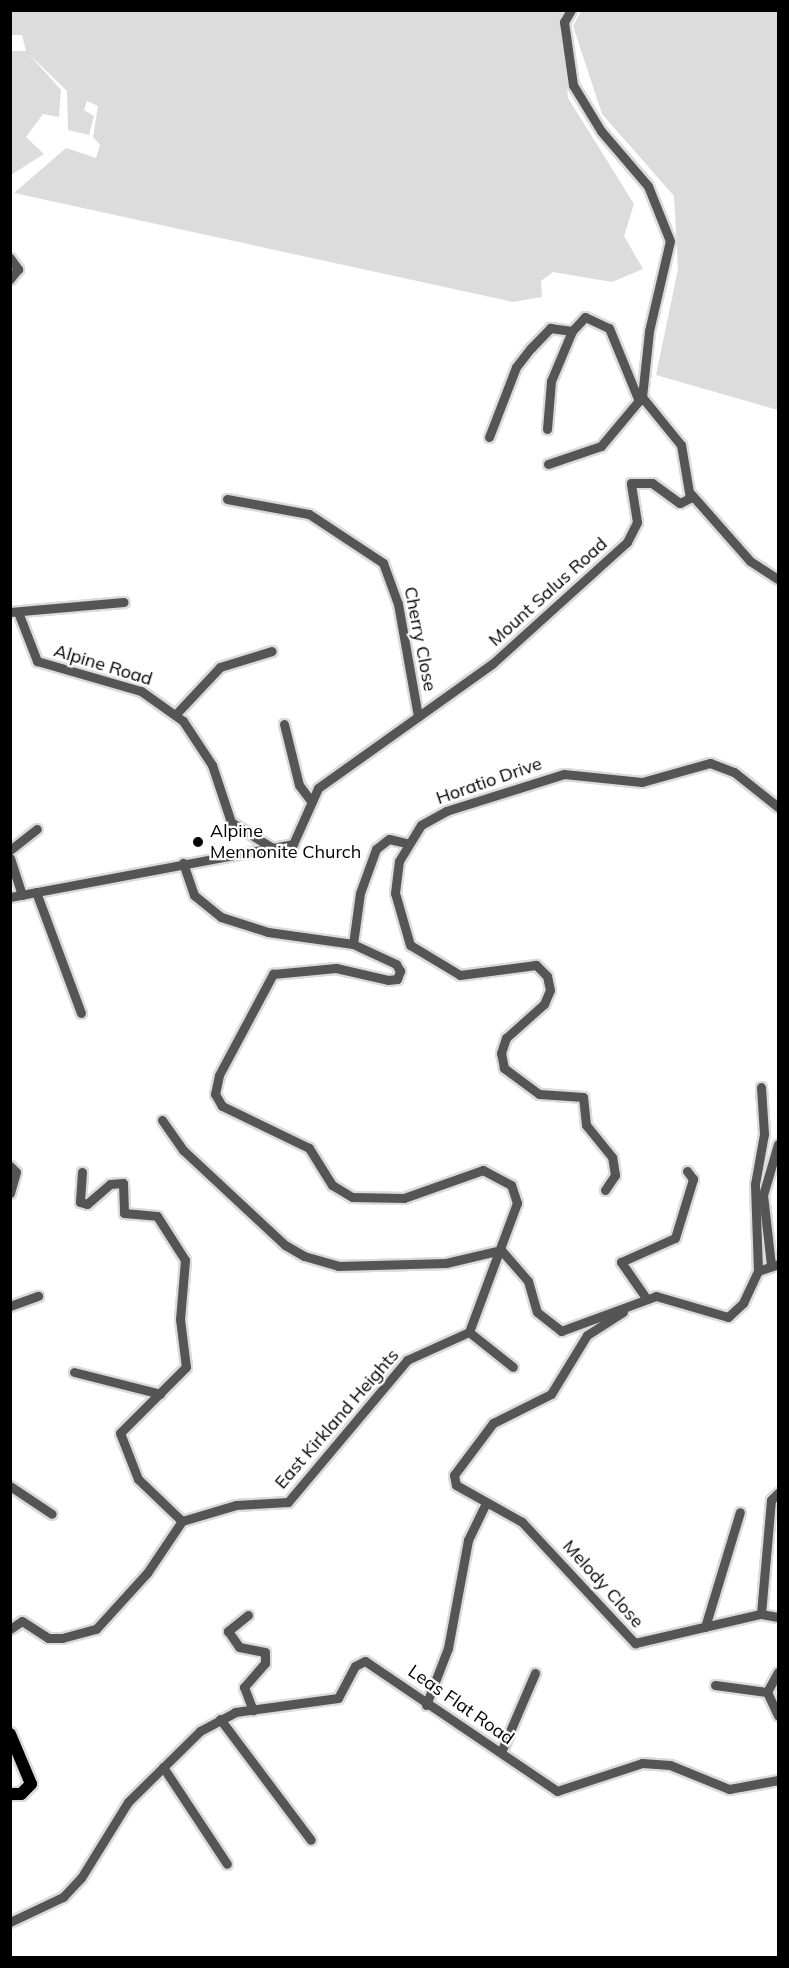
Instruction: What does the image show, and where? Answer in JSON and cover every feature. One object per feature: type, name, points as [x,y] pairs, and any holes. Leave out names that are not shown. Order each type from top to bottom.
[{"type":"main road","points":[[10,1734],[31,1784],[21,1794],[10,1794]]},
{"type":"street","points":[[548,464],[602,446],[640,399],[649,331],[670,241],[648,186],[601,131],[573,85],[564,22],[571,10]]},
{"type":"street","points":[[10,258],[18,269],[10,279]]},
{"type":"street","points":[[547,429],[551,381],[572,330],[592,316],[609,328],[640,399],[681,445],[690,494],[750,561],[778,579]]},
{"type":"street","points":[[489,437],[516,368],[531,348],[549,328],[572,330]]},
{"type":"street","name":"Mount Salus Road","points":[[10,897],[183,863],[274,849],[298,839],[318,788],[492,664],[627,542],[636,522],[631,483],[652,483],[680,503],[690,494]]},
{"type":"street","name":"Cherry Close","points":[[227,499],[309,514],[383,563],[398,604],[418,716]]},
{"type":"street","points":[[14,612],[124,602]]},
{"type":"street","name":"Alpine Road","points":[[14,612],[37,662],[141,691],[176,715],[212,765],[231,822],[274,849]]},
{"type":"street","points":[[176,715],[220,667],[272,651]]},
{"type":"street","points":[[284,724],[299,785],[312,802]]},
{"type":"street","name":"Horatio Drive","points":[[605,1190],[615,1174],[612,1157],[586,1125],[583,1097],[539,1094],[504,1068],[501,1053],[506,1038],[544,1004],[550,990],[547,976],[536,965],[460,975],[410,945],[394,893],[407,843],[421,825],[446,811],[564,774],[642,782],[710,763],[734,772],[778,807]]},
{"type":"street","points":[[10,850],[37,829]]},
{"type":"street","points":[[353,944],[371,857],[389,839],[407,843]]},
{"type":"street","points":[[10,858],[22,895]]},
{"type":"street","points":[[183,863],[194,894],[221,917],[268,932],[353,944],[396,964],[397,979],[336,968],[273,974],[219,1075],[218,1101],[228,1110],[289,1134],[314,1154],[332,1185],[365,1200],[439,1189],[473,1171],[496,1175],[511,1185],[517,1203],[469,1332],[513,1367]]},
{"type":"street","points":[[36,892],[81,1013]]},
{"type":"street","points":[[501,1250],[528,1281],[537,1312],[561,1331],[646,1298],[663,1295],[728,1317],[743,1303],[758,1271],[755,1184],[764,1134],[761,1087]]},
{"type":"street","points":[[162,1120],[183,1150],[285,1245],[324,1264],[446,1263],[501,1250]]},
{"type":"street","points":[[758,1271],[775,1265],[763,1196],[778,1144]]},
{"type":"street","points":[[10,1166],[16,1172],[10,1193]]},
{"type":"street","points":[[646,1298],[621,1262],[675,1238],[693,1179],[687,1171]]},
{"type":"street","points":[[10,1629],[22,1621],[48,1638],[62,1638],[96,1629],[147,1573],[182,1521],[138,1479],[121,1441],[122,1428],[160,1394],[188,1360],[180,1319],[185,1260],[157,1216],[124,1213],[123,1183],[110,1184],[87,1204],[80,1202],[82,1172]]},
{"type":"street","points":[[10,1306],[38,1296]]},
{"type":"street","name":"Melody Close","points":[[632,1305],[587,1335],[551,1394],[493,1423],[454,1475],[456,1485],[522,1522],[635,1643],[761,1614],[778,1617]]},
{"type":"street","name":"East Kirkland Heights","points":[[182,1521],[236,1505],[288,1502],[407,1360],[469,1332]]},
{"type":"street","points":[[75,1372],[160,1394]]},
{"type":"street","points":[[10,1486],[52,1514]]},
{"type":"street","points":[[761,1614],[771,1500],[778,1492]]},
{"type":"street","points":[[426,1705],[448,1648],[468,1540],[486,1503]]},
{"type":"street","points":[[705,1627],[740,1512]]},
{"type":"street","points":[[248,1615],[228,1631],[239,1647],[265,1652],[265,1663],[244,1687],[253,1710]]},
{"type":"street","name":"Leas Flat Road","points":[[10,1922],[63,1897],[75,1885],[128,1802],[163,1767],[220,1719],[253,1710],[338,1698],[355,1666],[364,1661],[426,1705],[501,1752],[557,1791],[627,1766],[670,1765],[729,1789],[778,1780]]},
{"type":"street","points":[[767,1692],[778,1672]]},
{"type":"street","points":[[501,1752],[535,1673]]},
{"type":"street","points":[[715,1685],[767,1692]]},
{"type":"street","points":[[767,1692],[778,1716]]},
{"type":"street","points":[[220,1719],[311,1840]]},
{"type":"street","points":[[163,1767],[227,1864]]},
{"type":"shaded area","points":[[11,10],[561,11],[568,98],[634,204],[624,236],[643,269],[612,282],[553,272],[541,281],[542,297],[513,302],[14,193],[66,148],[96,158],[100,145],[93,137],[98,106],[87,101],[84,110],[94,116],[89,135],[68,130],[67,91],[29,54],[61,90],[59,117],[43,114],[26,137],[44,154],[11,175],[11,51],[26,51],[22,35],[11,35]]},
{"type":"shaded area","points":[[581,11],[778,11],[778,410],[656,375],[678,269],[674,196],[602,114],[573,26]]},
{"type":"place","name":"Alpine Mennonite Church","points":[[198,842]]}]
